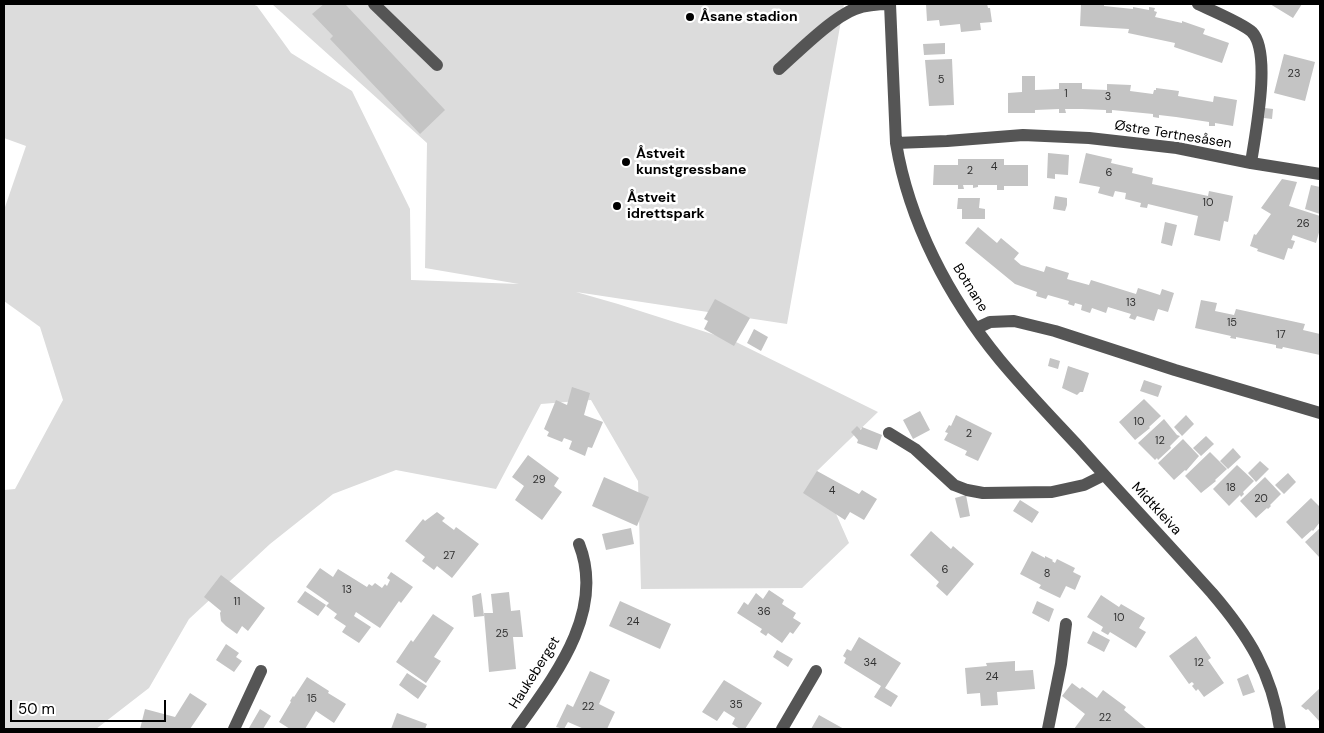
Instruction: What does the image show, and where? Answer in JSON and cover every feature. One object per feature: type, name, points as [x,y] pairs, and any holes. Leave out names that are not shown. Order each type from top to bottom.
[{"type":"street","points":[[374,4],[437,65]]},
{"type":"street","points":[[779,69],[827,27],[850,12],[876,4],[890,4]]},
{"type":"street","name":"Botnane","points":[[890,4],[896,143],[903,180],[926,240],[956,297],[977,328],[990,322],[1014,321],[1055,331],[1175,370],[1320,413]]},
{"type":"street","points":[[1198,4],[1247,28],[1258,40],[1262,63],[1261,81],[1251,163]]},
{"type":"street","name":"Østre Tertnesåsen","points":[[896,143],[1024,135],[1089,138],[1177,148],[1251,163],[1320,174]]},
{"type":"street","name":"Midtkleiva","points":[[977,328],[999,359],[1212,593],[1242,630],[1269,680],[1280,729]]},
{"type":"street","points":[[889,433],[915,450],[954,485],[967,490],[983,492],[1052,492],[1084,486],[1104,475]]},
{"type":"street","name":"Haukeberget","points":[[517,729],[564,659],[580,624],[586,594],[584,561],[579,544]]},
{"type":"street","points":[[1048,729],[1061,664],[1066,624]]},
{"type":"street","points":[[234,729],[261,671]]},
{"type":"street","points":[[782,729],[816,671]]},
{"type":"shaded area","points":[[4,4],[252,4],[257,6],[291,53],[352,91],[410,209],[411,280],[519,284],[425,268],[427,143],[272,4],[844,4],[787,324],[576,292],[734,341],[878,412],[817,471],[849,543],[802,588],[641,589],[638,481],[591,400],[541,404],[496,489],[396,470],[333,494],[270,544],[189,619],[149,688],[96,729],[4,729],[4,490],[15,489],[63,400],[40,327],[4,301],[4,210],[26,146],[4,138]]},
{"type":"building","points":[[324,4],[345,4],[445,110],[420,134],[330,39],[333,36],[312,14]]},
{"type":"building","points":[[926,4],[987,4],[988,8],[990,8],[992,22],[980,23],[981,30],[961,32],[960,24],[940,26],[939,20],[927,21]]},
{"type":"building","points":[[1081,4],[1104,4],[1104,6],[1133,9],[1133,7],[1149,10],[1149,7],[1155,8],[1154,11],[1157,12],[1155,17],[1182,23],[1182,21],[1205,29],[1203,34],[1229,43],[1222,63],[1174,47],[1175,43],[1128,33],[1129,29],[1080,26]]},
{"type":"building","points":[[1270,4],[1302,4],[1293,18]]},
{"type":"building","points":[[945,43],[945,54],[924,55],[923,44]]},
{"type":"building","points":[[1284,54],[1315,62],[1305,101],[1274,93]]},
{"type":"building","points":[[952,59],[954,105],[929,106],[925,60]]},
{"type":"building","points":[[1022,76],[1035,76],[1035,90],[1059,89],[1059,83],[1082,83],[1082,89],[1107,90],[1107,84],[1131,85],[1130,91],[1153,94],[1156,88],[1179,91],[1178,96],[1213,102],[1214,96],[1237,100],[1233,126],[1215,123],[1215,126],[1209,126],[1209,122],[1159,115],[1159,118],[1153,117],[1153,114],[1112,110],[1112,113],[1106,113],[1106,110],[1065,109],[1066,113],[1059,113],[1059,109],[1035,110],[1035,113],[1008,113],[1008,93],[1022,92]]},
{"type":"building","points":[[1265,108],[1273,109],[1272,119],[1264,118]]},
{"type":"building","points":[[1048,153],[1069,155],[1068,175],[1055,174],[1055,179],[1047,178]]},
{"type":"building","points":[[1086,153],[1112,159],[1111,163],[1133,168],[1132,173],[1153,178],[1152,184],[1208,196],[1209,191],[1233,196],[1228,222],[1224,221],[1220,241],[1194,235],[1198,216],[1148,204],[1147,208],[1140,207],[1141,203],[1125,199],[1126,193],[1115,191],[1113,197],[1098,193],[1100,187],[1079,183]]},
{"type":"building","points":[[958,159],[1004,159],[1004,165],[1028,165],[1028,186],[1004,186],[1004,190],[997,190],[997,185],[978,185],[978,187],[973,188],[973,185],[963,185],[964,189],[958,189],[958,185],[933,185],[934,165],[958,165]]},
{"type":"building","points":[[1282,179],[1297,182],[1289,206],[1320,216],[1320,229],[1316,243],[1293,235],[1291,240],[1295,241],[1292,249],[1288,248],[1284,260],[1257,251],[1258,249],[1250,246],[1254,234],[1256,235],[1271,214],[1261,208]]},
{"type":"building","points":[[1311,185],[1320,187],[1320,214],[1305,209]]},
{"type":"building","points":[[1055,196],[1067,198],[1065,211],[1053,209]]},
{"type":"building","points":[[958,198],[980,198],[979,208],[985,209],[985,219],[962,219],[962,209],[957,209]]},
{"type":"building","points":[[1165,222],[1177,225],[1172,246],[1161,243]]},
{"type":"building","points":[[978,227],[997,243],[1001,238],[1019,253],[1014,259],[1021,265],[1044,272],[1046,266],[1069,273],[1067,279],[1089,285],[1091,280],[1136,294],[1138,288],[1160,295],[1162,289],[1174,293],[1168,312],[1158,309],[1154,321],[1137,316],[1135,320],[1129,318],[1131,314],[1108,307],[1106,313],[1092,308],[1090,313],[1081,310],[1082,305],[1075,303],[1074,306],[1068,304],[1069,301],[1048,295],[1046,299],[1036,296],[1037,292],[1015,284],[965,243]]},
{"type":"building","points":[[715,299],[750,318],[734,346],[704,329],[708,321],[704,319]]},
{"type":"building","points":[[1201,300],[1217,303],[1215,311],[1234,315],[1236,309],[1305,324],[1303,330],[1320,334],[1320,355],[1283,347],[1282,349],[1276,348],[1276,345],[1236,337],[1236,339],[1230,338],[1231,336],[1195,328]]},
{"type":"building","points":[[754,329],[768,337],[761,351],[747,343]]},
{"type":"building","points":[[1050,358],[1060,361],[1058,369],[1048,366]]},
{"type":"building","points":[[1068,366],[1089,373],[1083,392],[1077,395],[1062,388]]},
{"type":"building","points":[[1144,380],[1162,386],[1158,397],[1140,391]]},
{"type":"building","points":[[572,387],[590,393],[584,415],[603,422],[592,448],[588,447],[585,456],[569,449],[572,441],[564,438],[562,442],[547,436],[549,432],[544,429],[556,400],[567,405]]},
{"type":"building","points":[[1144,399],[1161,416],[1135,440],[1119,422]]},
{"type":"building","points":[[920,411],[930,430],[913,439],[903,420]]},
{"type":"building","points":[[956,415],[992,433],[978,461],[965,455],[967,451],[944,440],[948,433],[945,432],[949,425],[951,426]]},
{"type":"building","points":[[1186,415],[1194,424],[1182,436],[1174,427]]},
{"type":"building","points":[[1164,419],[1180,436],[1170,446],[1171,448],[1158,460],[1157,458],[1155,460],[1138,443]]},
{"type":"building","points":[[857,426],[861,430],[862,427],[882,435],[877,450],[857,443],[858,440],[851,432]]},
{"type":"building","points":[[1206,436],[1214,444],[1201,456],[1193,448]]},
{"type":"building","points":[[1183,439],[1199,456],[1186,471],[1174,480],[1158,463]]},
{"type":"building","points":[[1233,448],[1241,457],[1228,469],[1220,461]]},
{"type":"building","points":[[1210,452],[1227,469],[1201,493],[1185,476]]},
{"type":"building","points":[[528,455],[559,478],[554,486],[562,492],[542,520],[515,500],[524,486],[512,477]]},
{"type":"building","points":[[1260,461],[1269,469],[1256,482],[1248,473]]},
{"type":"building","points":[[1237,465],[1254,481],[1243,492],[1244,494],[1241,497],[1240,495],[1229,506],[1213,489]]},
{"type":"building","points":[[817,471],[859,494],[862,490],[877,499],[864,520],[850,512],[845,520],[803,493]]},
{"type":"building","points":[[1288,473],[1296,482],[1284,494],[1275,485]]},
{"type":"building","points":[[604,477],[649,497],[637,526],[592,506]]},
{"type":"building","points":[[1265,477],[1281,494],[1268,509],[1256,518],[1240,501]]},
{"type":"building","points":[[966,495],[970,516],[960,518],[955,498]]},
{"type":"building","points":[[1311,498],[1320,507],[1320,522],[1313,531],[1302,539],[1286,522]]},
{"type":"building","points":[[1020,500],[1039,512],[1032,523],[1013,511]]},
{"type":"building","points":[[437,512],[445,518],[442,521],[454,530],[456,527],[479,544],[452,578],[437,566],[434,570],[422,561],[425,557],[405,541],[423,519],[425,521]]},
{"type":"building","points":[[631,528],[634,544],[606,550],[602,534]]},
{"type":"building","points":[[1320,528],[1320,558],[1305,542]]},
{"type":"building","points":[[931,531],[951,549],[953,546],[974,564],[947,596],[936,586],[939,582],[910,555]]},
{"type":"building","points":[[1032,551],[1053,560],[1055,563],[1057,559],[1075,568],[1073,572],[1081,576],[1075,590],[1066,586],[1060,598],[1039,588],[1041,585],[1020,574]]},
{"type":"building","points":[[320,568],[333,577],[338,569],[367,587],[369,584],[372,586],[375,583],[382,588],[385,584],[387,586],[390,580],[387,578],[391,572],[413,587],[401,603],[399,601],[380,628],[356,612],[354,616],[371,627],[359,643],[342,632],[346,626],[334,618],[337,614],[326,606],[329,603],[306,587]]},
{"type":"building","points":[[221,575],[265,608],[248,631],[242,626],[237,634],[226,626],[221,621],[221,611],[204,597]]},
{"type":"building","points":[[769,590],[784,600],[782,604],[796,613],[793,618],[801,623],[793,634],[790,632],[782,643],[768,633],[766,636],[760,632],[762,629],[737,613],[744,602],[748,605],[756,593],[763,599]]},
{"type":"building","points":[[305,591],[326,605],[318,616],[297,602]]},
{"type":"building","points":[[509,592],[511,611],[520,610],[523,637],[513,637],[516,669],[489,672],[484,613],[493,613],[491,594]]},
{"type":"building","points":[[481,593],[484,616],[474,617],[472,596]]},
{"type":"building","points":[[1101,595],[1119,607],[1121,604],[1145,618],[1139,628],[1146,632],[1136,648],[1110,632],[1108,635],[1101,631],[1103,627],[1087,617]]},
{"type":"building","points":[[620,601],[671,624],[660,649],[609,626]]},
{"type":"building","points":[[1037,601],[1054,609],[1049,622],[1032,613]]},
{"type":"building","points":[[433,614],[454,628],[434,657],[441,661],[426,683],[396,662],[411,640],[413,642]]},
{"type":"building","points":[[1093,631],[1110,640],[1104,652],[1087,643]]},
{"type":"building","points":[[1196,636],[1211,658],[1208,660],[1224,683],[1204,697],[1198,689],[1196,691],[1192,686],[1194,684],[1192,682],[1189,684],[1169,656]]},
{"type":"building","points":[[859,637],[901,663],[885,688],[898,696],[891,707],[874,697],[881,686],[844,663],[846,658],[843,656],[847,649],[851,651]]},
{"type":"building","points":[[226,644],[239,653],[236,657],[242,661],[234,672],[216,660]]},
{"type":"building","points":[[777,650],[793,659],[788,667],[773,657]]},
{"type":"building","points":[[1015,661],[1015,671],[1033,670],[1035,689],[997,692],[998,705],[981,706],[980,693],[967,694],[965,668],[987,666],[986,663]]},
{"type":"building","points":[[590,671],[610,680],[599,704],[615,712],[607,729],[584,729],[568,722],[564,729],[556,727],[567,704],[573,707]]},
{"type":"building","points":[[407,673],[427,686],[418,699],[399,685]]},
{"type":"building","points":[[1248,674],[1255,692],[1243,696],[1237,679]]},
{"type":"building","points":[[307,677],[346,704],[334,723],[316,711],[305,729],[290,729],[279,722],[293,696]]},
{"type":"building","points":[[724,680],[762,703],[745,729],[740,729],[732,724],[735,718],[724,711],[717,721],[702,712]]},
{"type":"building","points":[[1072,683],[1080,689],[1082,687],[1097,698],[1103,690],[1126,707],[1124,710],[1147,729],[1074,729],[1085,714],[1062,696]]},
{"type":"building","points":[[1320,688],[1320,722],[1308,709],[1306,710],[1301,706]]},
{"type":"building","points":[[190,693],[207,704],[190,729],[140,729],[145,709],[175,717]]},
{"type":"building","points":[[260,709],[271,716],[263,729],[249,728]]},
{"type":"building","points":[[397,713],[427,724],[425,729],[391,729]]},
{"type":"building","points":[[819,715],[844,729],[811,729]]},
{"type":"place","name":"Åsane stadion","points":[[690,17]]},
{"type":"place","name":"Åstveit kunstgressbane","points":[[626,162]]},
{"type":"place","name":"Åstveit idrettspark","points":[[617,206]]}]
